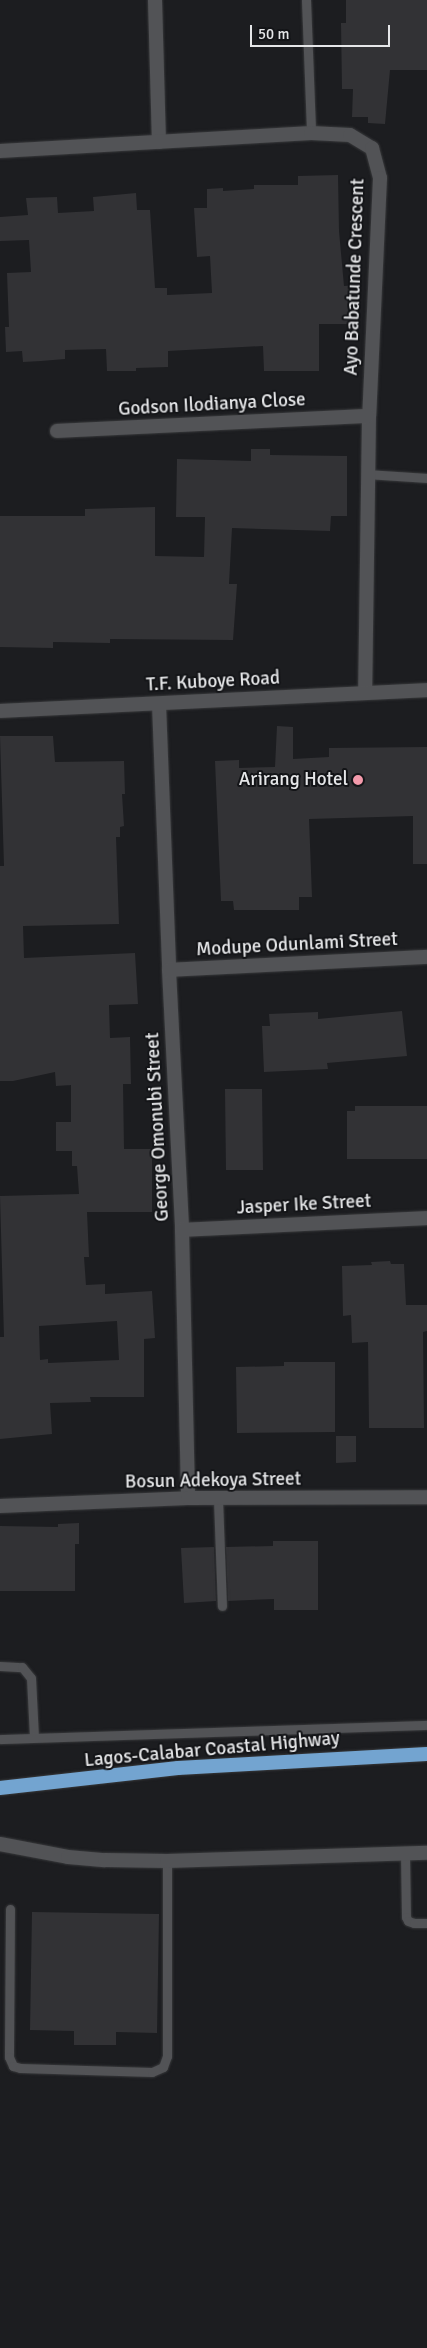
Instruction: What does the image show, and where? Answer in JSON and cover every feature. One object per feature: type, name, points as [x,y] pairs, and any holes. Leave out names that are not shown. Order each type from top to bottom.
[{"type":"highway","name":"Lagos-Calabar Coastal Highway","points":[[0,1788],[178,1768],[427,1754]]},
{"type":"street","points":[[155,0],[159,142]]},
{"type":"street","name":"Ayo Babatunde Crescent","points":[[0,151],[311,133],[350,135],[372,148],[380,178],[367,474],[365,693]]},
{"type":"street","name":"Godson Ilodianya Close","points":[[57,431],[369,416]]},
{"type":"street","name":"T.F. Kuboye Road","points":[[0,711],[427,690]]},
{"type":"street","name":"George Omonubi Street","points":[[159,704],[169,970],[182,1230],[188,1498]]},
{"type":"street","name":"Modupe Odunlami Street","points":[[169,970],[427,957]]},
{"type":"street","name":"Jasper Ike Street","points":[[182,1230],[427,1218]]},
{"type":"street","name":"Bosun Adekoya Street","points":[[0,1506],[188,1498],[427,1497]]},
{"type":"street","points":[[0,1844],[68,1857],[167,1861],[427,1853]]},
{"type":"lane","points":[[306,0],[311,133]]},
{"type":"lane","points":[[367,474],[427,478]]},
{"type":"lane","points":[[218,1498],[222,1606]]},
{"type":"lane","points":[[0,1666],[22,1667],[31,1678],[34,1737]]},
{"type":"lane","points":[[0,1739],[427,1725]]},
{"type":"lane","points":[[404,1853],[406,1917],[408,1921],[414,1923],[427,1923]]},
{"type":"lane","points":[[10,1909],[9,2058],[13,2066],[20,2068],[152,2072],[163,2067],[167,2056],[167,1861]]},
{"type":"building","points":[[346,0],[427,0],[427,70],[390,70],[385,124],[368,123],[368,117],[352,117],[353,89],[342,89],[341,23],[346,23]]},
{"type":"building","points":[[338,175],[339,231],[344,286],[357,285],[358,324],[319,324],[319,371],[264,371],[263,346],[168,351],[168,367],[136,368],[136,371],[107,371],[106,349],[65,350],[65,359],[23,362],[22,351],[6,352],[5,327],[9,327],[7,273],[31,272],[29,240],[0,241],[0,217],[28,215],[26,198],[57,197],[58,213],[94,211],[93,197],[136,193],[137,210],[150,210],[155,288],[167,288],[167,295],[212,293],[210,256],[197,257],[194,208],[207,208],[207,189],[223,188],[223,191],[254,189],[254,185],[298,185],[298,176]]},
{"type":"building","points":[[251,449],[270,449],[270,455],[347,456],[347,516],[331,516],[330,531],[232,528],[229,584],[237,584],[233,640],[110,639],[110,643],[53,642],[53,648],[0,647],[0,516],[85,516],[85,509],[155,507],[155,556],[204,557],[205,517],[176,517],[177,459],[251,461]]},
{"type":"building","points":[[277,726],[293,727],[293,759],[329,757],[329,748],[427,747],[427,864],[413,864],[413,816],[309,819],[312,897],[299,897],[299,910],[234,910],[233,901],[221,901],[215,761],[239,760],[239,768],[275,767]]},
{"type":"building","points":[[0,736],[53,736],[55,762],[124,761],[125,794],[122,794],[124,826],[120,827],[120,837],[116,837],[119,924],[23,926],[24,958],[135,953],[138,1004],[109,1005],[110,1038],[130,1037],[131,1084],[123,1084],[124,1149],[152,1149],[152,1212],[87,1212],[89,1257],[84,1257],[86,1285],[105,1284],[105,1294],[152,1291],[155,1338],[144,1339],[144,1397],[90,1397],[91,1402],[50,1403],[52,1434],[0,1439],[0,1337],[4,1337],[0,1196],[79,1194],[77,1166],[72,1166],[72,1151],[56,1151],[56,1122],[71,1122],[71,1085],[56,1086],[55,1072],[13,1081],[0,1081],[0,866],[4,866]],"holes":[[[117,1321],[119,1360],[48,1363],[48,1359],[40,1360],[39,1326]]]},
{"type":"building","points":[[402,1011],[407,1056],[327,1063],[328,1069],[264,1072],[262,1026],[270,1026],[269,1014],[318,1012],[318,1019]]},
{"type":"building","points":[[225,1089],[262,1089],[263,1170],[226,1170]]},
{"type":"building","points":[[355,1106],[427,1106],[427,1159],[347,1159],[347,1111],[355,1111]]},
{"type":"building","points":[[390,1261],[391,1264],[404,1264],[406,1305],[427,1305],[427,1331],[423,1332],[424,1428],[369,1428],[368,1342],[352,1343],[351,1315],[343,1316],[342,1266],[372,1265],[371,1262]]},
{"type":"building","points":[[284,1362],[335,1362],[335,1432],[237,1433],[236,1367],[284,1366]]},
{"type":"building","points":[[336,1436],[356,1436],[356,1462],[336,1463]]},
{"type":"building","points":[[79,1523],[79,1544],[75,1544],[75,1591],[0,1591],[0,1526],[58,1527],[58,1524]]},
{"type":"building","points":[[273,1541],[318,1541],[318,1610],[274,1610],[274,1599],[228,1601],[226,1547],[273,1546]]},
{"type":"building","points":[[214,1547],[216,1601],[184,1603],[181,1548]]},
{"type":"building","points":[[32,1912],[159,1914],[157,2033],[116,2032],[116,2045],[74,2045],[74,2031],[30,2030]]},
{"type":"place","name":"Arirang Hotel","points":[[358,780]]}]
